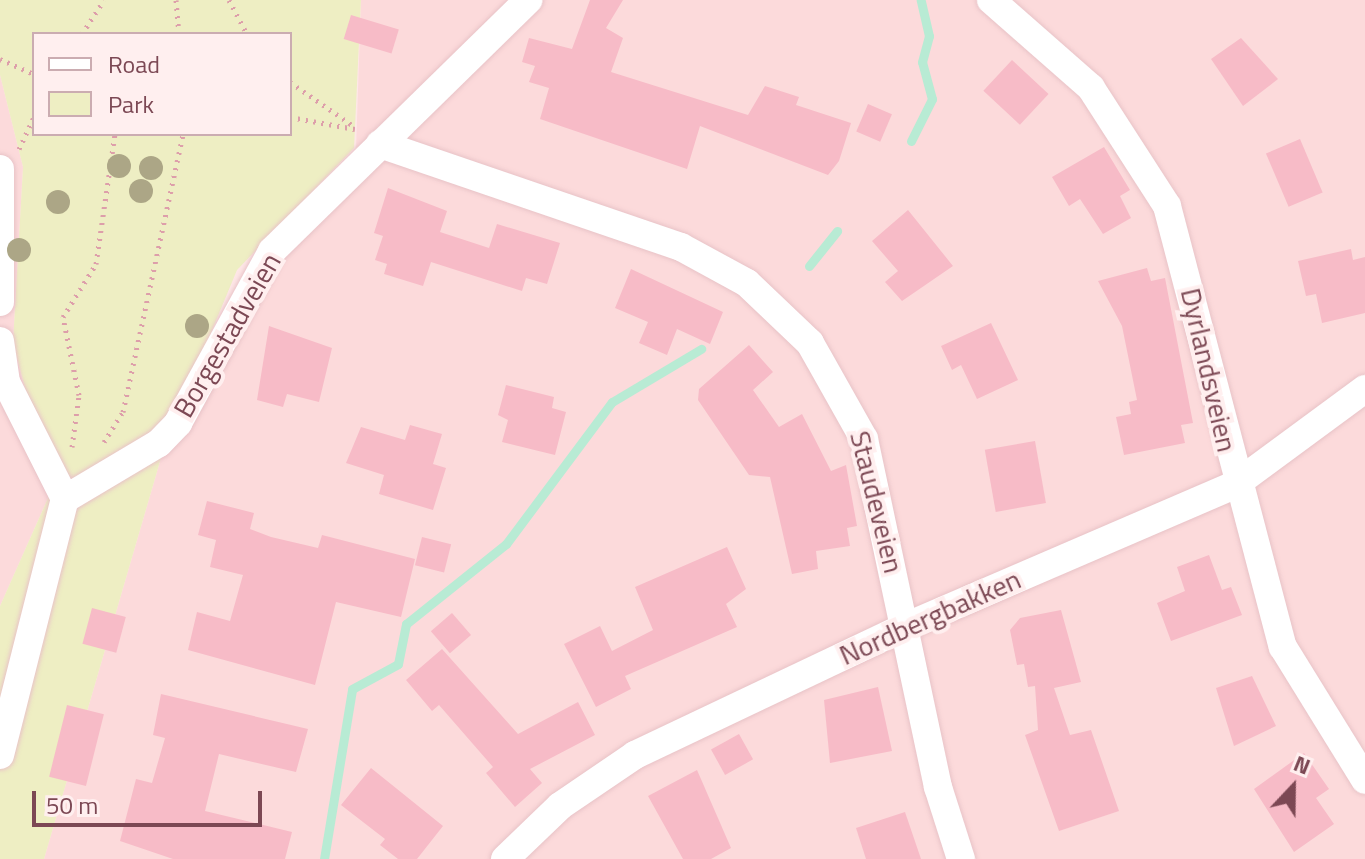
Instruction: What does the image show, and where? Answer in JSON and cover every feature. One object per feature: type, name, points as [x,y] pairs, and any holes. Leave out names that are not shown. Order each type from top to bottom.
[{"type":"street","name":"Borgestadveien","points":[[65,499],[150,449],[178,423],[272,251],[368,136],[528,0]]},
{"type":"street","name":"Dyrlandsveien","points":[[991,0],[1091,88],[1167,206],[1236,484],[1283,647],[1365,780]]},
{"type":"street","name":"Staudeveien","points":[[368,136],[681,247],[747,283],[782,313],[853,411],[907,626],[938,787],[961,859]]},
{"type":"street","points":[[0,169],[0,302]]},
{"type":"street","points":[[0,341],[6,382],[65,499],[0,755]]},
{"type":"street","name":"Nordbergbakken","points":[[505,859],[560,806],[635,755],[907,626],[1236,484],[1365,389]]},
{"type":"path","points":[[83,32],[104,0]]},
{"type":"path","points":[[176,0],[179,32]]},
{"type":"path","points":[[229,0],[246,32]]},
{"type":"path","points":[[0,59],[32,73]]},
{"type":"path","points":[[292,83],[368,136]]},
{"type":"path","points":[[292,117],[368,136]]},
{"type":"path","points":[[65,499],[79,395],[63,317],[96,264],[115,136]]},
{"type":"path","points":[[98,449],[123,412],[183,136]]},
{"type":"shaded area","points":[[361,0],[1365,0],[1365,859],[44,859],[166,441],[250,294],[355,180]]},
{"type":"shaded area","points":[[0,75],[23,167],[13,343],[52,489],[0,606]]},
{"type":"green space","points":[[0,0],[361,0],[354,148],[237,270],[166,441],[44,859],[0,859],[0,606],[52,489],[13,343],[23,167],[0,75]]},
{"type":"building","points":[[590,0],[623,0],[606,28],[623,38],[611,72],[748,115],[765,86],[799,97],[796,105],[851,123],[839,161],[828,175],[700,126],[687,169],[540,119],[549,88],[529,82],[535,66],[522,62],[529,38],[572,49]]},
{"type":"building","points":[[351,15],[399,30],[392,54],[344,39]]},
{"type":"building","points":[[1241,38],[1278,79],[1243,106],[1211,59]]},
{"type":"building","points":[[1012,60],[1049,94],[1020,125],[983,91]]},
{"type":"building","points":[[868,104],[892,114],[880,142],[856,132]]},
{"type":"building","points":[[1300,139],[1323,192],[1289,207],[1266,153]]},
{"type":"building","points":[[1104,147],[1130,190],[1120,196],[1131,218],[1103,234],[1080,199],[1069,206],[1052,177]]},
{"type":"building","points":[[388,188],[447,211],[440,232],[489,248],[497,224],[560,243],[547,284],[526,278],[522,291],[431,262],[423,286],[384,274],[387,264],[375,260],[383,236],[374,233]]},
{"type":"building","points":[[908,210],[953,266],[902,301],[885,282],[898,271],[872,241]]},
{"type":"building","points":[[1351,249],[1353,260],[1365,257],[1365,313],[1322,323],[1316,294],[1306,296],[1298,261]]},
{"type":"building","points":[[1147,268],[1151,281],[1165,278],[1193,423],[1181,425],[1185,443],[1124,455],[1116,417],[1131,414],[1129,402],[1137,400],[1122,326],[1098,281]]},
{"type":"building","points":[[631,269],[723,312],[710,344],[677,329],[667,355],[639,343],[648,322],[615,308]]},
{"type":"building","points":[[991,323],[1018,380],[977,399],[961,365],[952,370],[941,346]]},
{"type":"building","points":[[269,326],[332,348],[319,402],[287,394],[283,407],[257,400]]},
{"type":"building","points":[[749,345],[773,372],[753,390],[779,427],[802,414],[831,471],[846,465],[857,526],[847,528],[850,546],[816,551],[818,569],[792,574],[770,477],[749,475],[698,400],[699,389]]},
{"type":"building","points":[[506,385],[554,397],[552,408],[566,412],[555,455],[502,442],[508,420],[498,415]]},
{"type":"building","points":[[410,425],[442,434],[433,464],[446,468],[433,510],[379,494],[384,475],[346,463],[361,427],[405,440]]},
{"type":"building","points":[[1035,441],[1046,503],[996,512],[985,450]]},
{"type":"building","points":[[207,501],[254,513],[250,529],[271,537],[318,548],[322,535],[415,559],[401,617],[336,602],[315,685],[188,650],[197,612],[230,621],[243,575],[210,567],[216,540],[198,535]]},
{"type":"building","points":[[422,537],[451,544],[444,572],[415,565]]},
{"type":"building","points":[[727,547],[746,589],[726,604],[737,627],[625,676],[631,689],[596,707],[564,644],[600,626],[612,651],[653,630],[635,587]]},
{"type":"building","points":[[1209,555],[1222,590],[1231,587],[1242,615],[1171,641],[1157,603],[1185,591],[1177,567]]},
{"type":"building","points":[[92,608],[126,617],[116,653],[82,644]]},
{"type":"building","points":[[1061,610],[1081,682],[1054,688],[1070,735],[1091,730],[1119,811],[1059,831],[1025,735],[1038,730],[1035,686],[1028,687],[1024,664],[1017,665],[1010,630],[1020,618]]},
{"type":"building","points":[[452,613],[471,635],[450,653],[431,631]]},
{"type":"building","points":[[442,649],[518,734],[578,702],[595,735],[530,769],[542,783],[515,807],[486,773],[493,767],[439,705],[432,711],[406,680]]},
{"type":"building","points":[[1252,676],[1276,726],[1234,746],[1216,688]]},
{"type":"building","points":[[878,687],[892,751],[830,763],[824,700]]},
{"type":"building","points":[[161,694],[308,729],[296,772],[219,754],[205,811],[292,832],[285,859],[173,859],[120,841],[136,779],[152,783],[165,738],[153,735]]},
{"type":"building","points":[[67,705],[104,714],[86,786],[49,777]]},
{"type":"building","points":[[739,734],[753,759],[725,775],[711,750]]},
{"type":"building","points":[[1304,753],[1329,789],[1316,798],[1334,824],[1294,852],[1254,789]]},
{"type":"building","points":[[371,768],[443,826],[417,859],[398,859],[380,845],[385,839],[341,805]]},
{"type":"building","points":[[697,770],[731,848],[711,859],[683,859],[648,796]]},
{"type":"building","points":[[905,812],[921,859],[866,859],[856,828]]},
{"type":"waterway","points":[[911,141],[932,99],[922,62],[929,36],[921,0]]},
{"type":"waterway","points":[[809,266],[837,231]]},
{"type":"waterway","points":[[324,859],[352,689],[398,664],[406,624],[506,544],[612,402],[701,349]]}]
